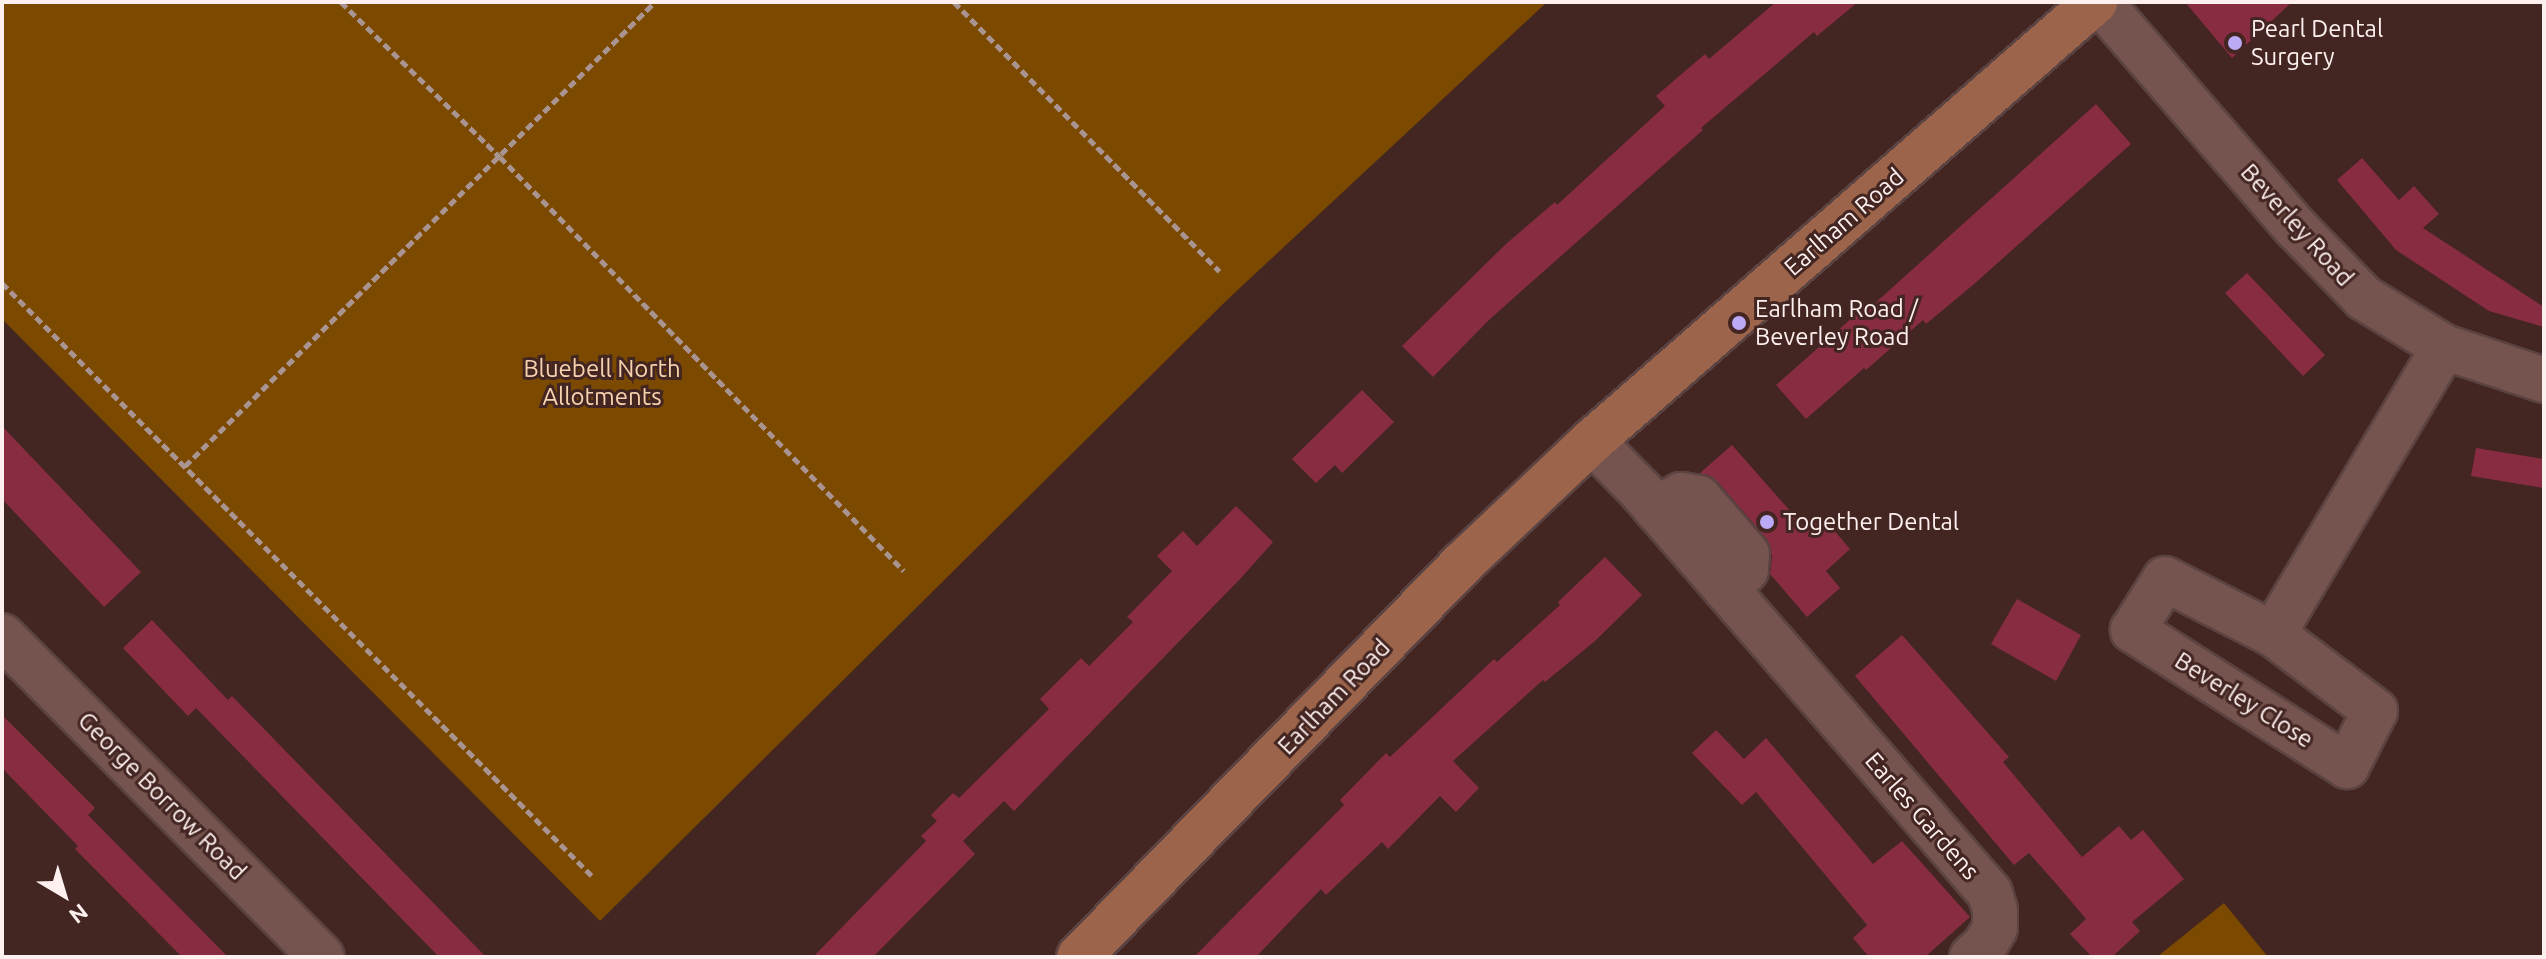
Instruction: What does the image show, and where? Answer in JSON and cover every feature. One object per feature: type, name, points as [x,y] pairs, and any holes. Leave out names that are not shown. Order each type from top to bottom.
[{"type":"main road","name":"Earlham Road","points":[[1079,957],[1463,563],[1592,441],[2098,2]]},
{"type":"street","name":"Beverley Road","points":[[2098,2],[2296,228],[2364,298],[2444,347],[2544,380]]},
{"type":"street","points":[[2273,634],[2444,347]]},
{"type":"street","name":"Earles Gardens","points":[[1592,441],[1673,494],[1726,590],[1990,893],[1995,910],[1995,928],[1972,957]]},
{"type":"street","name":"Beverley Close","points":[[2165,579],[2273,634],[2375,711],[2347,766],[2133,630],[2165,579]]},
{"type":"street","name":"George Borrow Road","points":[[2,636],[322,957]]},
{"type":"path","points":[[341,2],[500,157],[904,571]]},
{"type":"path","points":[[185,466],[655,2]]},
{"type":"path","points":[[954,2],[1219,271]]},
{"type":"path","points":[[2,283],[594,878]]},
{"type":"green space","name":"Bluebell North Allotments","points":[[2,2],[1547,2],[1227,300],[600,921],[2,319]]},
{"type":"green space","points":[[2224,903],[2268,957],[2157,957]]},
{"type":"building","points":[[1776,2],[1858,2],[1817,36],[1814,32],[1701,128],[1703,130],[1490,319],[1433,377],[1402,346],[1507,243],[1555,202],[1557,205],[1665,106],[1656,96],[1705,54],[1709,59]]},
{"type":"building","name":"Pearl Dental Surgery","points":[[2185,2],[2292,2],[2232,58]]},
{"type":"building","points":[[2096,104],[2131,144],[1973,285],[1926,324],[1923,320],[1806,419],[1776,385],[1870,302],[1873,305]]},
{"type":"building","points":[[2362,158],[2399,200],[2414,186],[2439,214],[2423,228],[2544,307],[2544,327],[2489,311],[2396,250],[2337,180]]},
{"type":"building","points":[[2247,273],[2325,355],[2303,376],[2225,293]]},
{"type":"building","points":[[1362,390],[1394,422],[1342,473],[1335,465],[1316,483],[1292,459]]},
{"type":"building","points":[[2,426],[141,572],[104,607],[2,499]]},
{"type":"building","name":"Together Dental","points":[[1732,445],[1806,529],[1821,515],[1850,549],[1826,571],[1840,588],[1807,617],[1770,574],[1772,556],[1766,538],[1718,482],[1700,473]]},
{"type":"building","points":[[2476,448],[2544,459],[2544,488],[2471,476]]},
{"type":"building","points":[[1236,506],[1273,542],[1241,578],[1014,811],[1004,801],[963,841],[975,854],[873,957],[813,957],[926,841],[921,836],[937,821],[931,815],[953,793],[959,798],[1049,709],[1040,699],[1081,658],[1089,666],[1133,622],[1127,617],[1172,571],[1157,556],[1183,531],[1197,546]]},
{"type":"building","points":[[1605,557],[1642,595],[1595,641],[1545,682],[1543,680],[1453,761],[1479,788],[1456,812],[1440,796],[1388,849],[1382,842],[1326,895],[1321,889],[1256,957],[1194,957],[1344,805],[1340,800],[1386,753],[1390,757],[1494,659],[1497,662],[1560,605],[1558,602]]},
{"type":"building","points":[[2017,599],[2081,635],[2056,681],[1991,644]]},
{"type":"building","points":[[152,620],[228,700],[232,696],[486,957],[439,957],[196,708],[188,716],[123,648]]},
{"type":"building","points":[[1902,635],[2009,757],[2003,762],[2082,857],[2119,826],[2131,840],[2143,830],[2184,879],[2132,922],[2140,931],[2112,957],[2092,957],[2070,934],[2086,919],[2029,853],[2014,865],[1855,676]]},
{"type":"building","points":[[2,715],[95,808],[88,815],[228,957],[182,957],[75,849],[78,846],[2,768]]},
{"type":"building","points":[[1716,730],[1744,759],[1766,738],[1873,864],[1902,841],[1970,917],[1925,957],[1869,957],[1853,938],[1867,925],[1756,792],[1742,805],[1692,753]]},
{"type":"place","name":"Pearl Dental Surgery","points":[[2235,43]]},
{"type":"place","name":"Earlham Road / Beverley Road","points":[[1739,323]]},
{"type":"place","name":"Together Dental","points":[[1767,522]]}]
